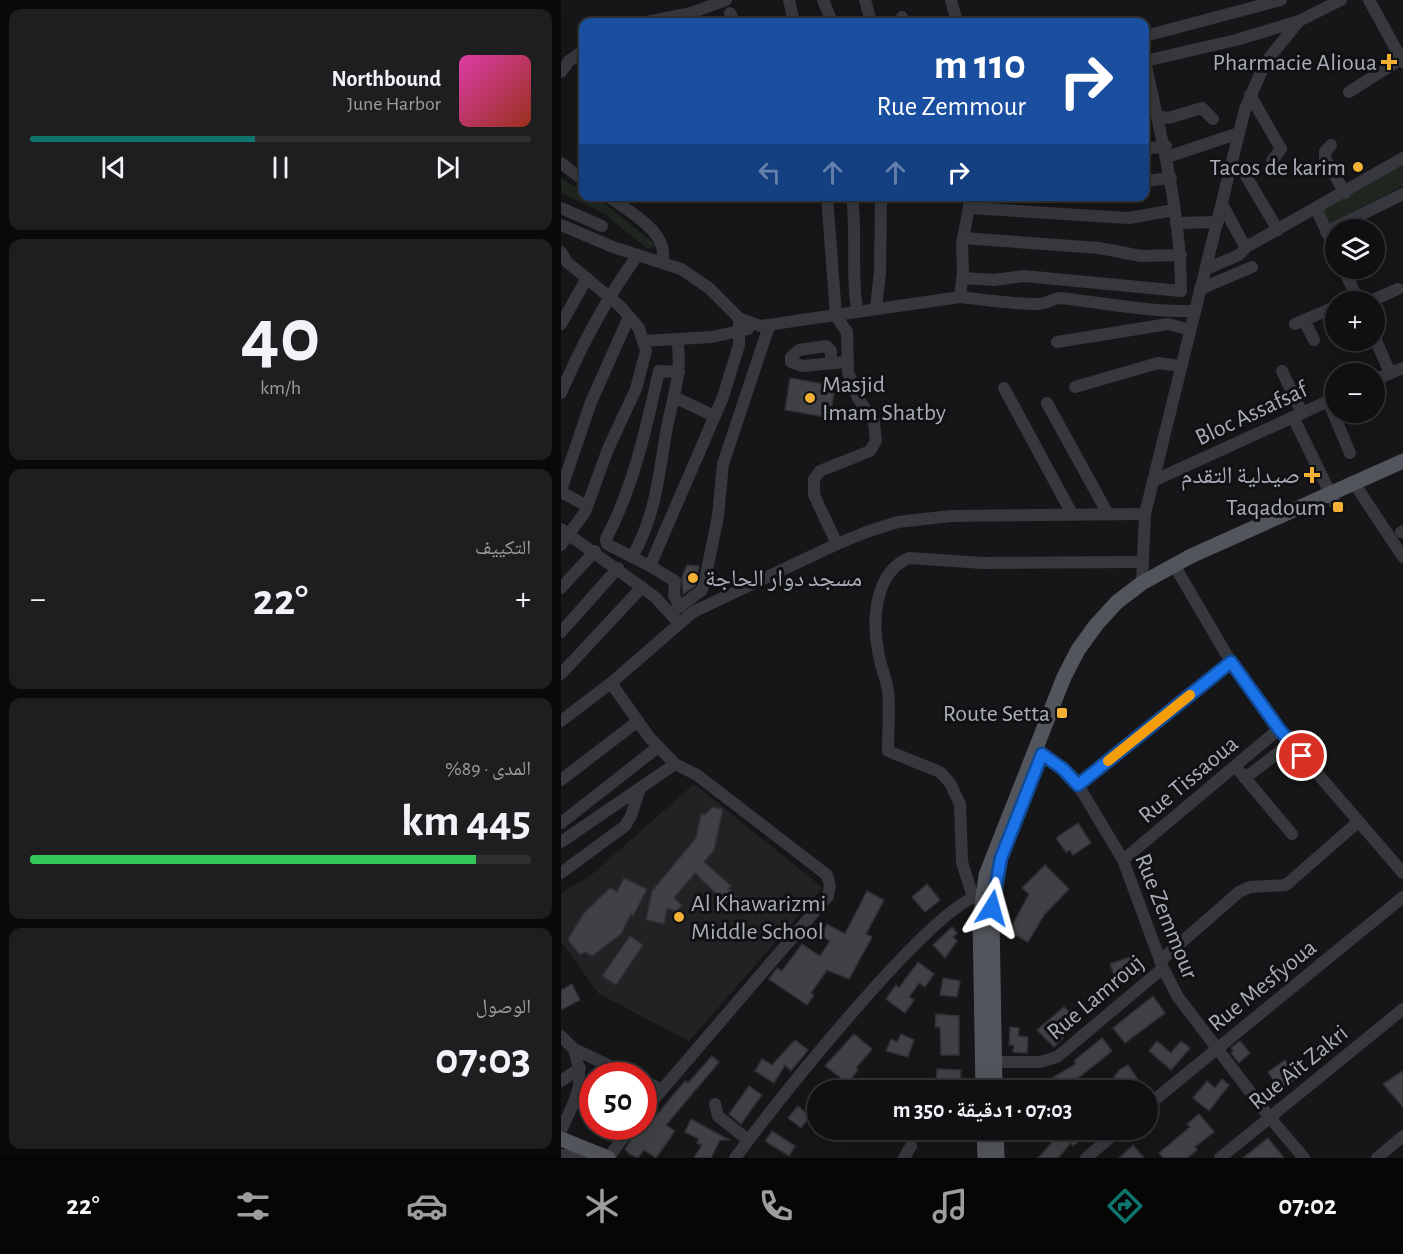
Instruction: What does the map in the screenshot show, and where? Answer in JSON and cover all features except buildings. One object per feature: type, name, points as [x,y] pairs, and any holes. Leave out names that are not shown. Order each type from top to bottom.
[{"type":"main road","points":[[1129,598],[1142,583],[1357,487],[1403,461]]},
{"type":"main road","points":[[1357,487],[1403,472]]},
{"type":"main road","points":[[993,1080],[989,1062],[979,920],[990,860],[1038,752],[1063,677],[1078,650],[1096,625],[1129,598],[1176,569]]},
{"type":"main road","points":[[985,1080],[989,1062]]},
{"type":"main road","points":[[561,1139],[608,1158]]},
{"type":"main road","points":[[984,1140],[985,1158]]},
{"type":"main road","points":[[996,1140],[997,1158]]},
{"type":"street","points":[[665,18],[702,10],[726,0]]},
{"type":"street","points":[[789,0],[793,18]]},
{"type":"street","points":[[823,0],[830,18]]},
{"type":"street","points":[[865,0],[870,18]]},
{"type":"street","points":[[951,0],[956,18]]},
{"type":"street","points":[[1149,35],[1281,0]]},
{"type":"street","points":[[1149,60],[1236,40],[1299,21],[1341,0]]},
{"type":"street","points":[[1349,92],[1402,60],[1369,0]]},
{"type":"street","points":[[1142,583],[1141,562],[1145,514],[1239,133],[1250,95],[1265,63],[1299,21]]},
{"type":"street","points":[[561,72],[569,61],[579,54]]},
{"type":"street","points":[[1250,95],[1281,149],[1272,161]]},
{"type":"street","points":[[962,278],[994,280],[1024,276],[1181,291],[1181,255],[1171,178],[1159,116],[1149,98]]},
{"type":"street","points":[[1159,116],[1168,118],[1202,108],[1213,119]]},
{"type":"street","points":[[1149,150],[1166,152],[1239,133]]},
{"type":"street","points":[[1331,145],[1324,155],[1345,193]]},
{"type":"street","points":[[1206,269],[1239,255],[1248,245],[1345,193],[1403,158]]},
{"type":"street","points":[[561,164],[579,177]]},
{"type":"street","points":[[1243,171],[1278,230]]},
{"type":"street","points":[[1149,181],[1171,178]]},
{"type":"street","points":[[1352,219],[1403,194]]},
{"type":"street","points":[[614,201],[660,238],[664,250],[662,262]]},
{"type":"street","points":[[827,201],[836,316],[847,332],[846,362],[858,398],[874,422],[876,441],[870,451],[820,471],[814,479],[814,495],[837,544]]},
{"type":"street","points":[[853,201],[856,226],[853,278],[857,310]]},
{"type":"street","points":[[876,308],[880,272],[881,201]]},
{"type":"street","points":[[960,297],[963,238],[970,202],[1129,218],[1175,217],[1218,222]]},
{"type":"street","points":[[1223,204],[1243,243],[1248,245]]},
{"type":"street","points":[[561,208],[602,226]]},
{"type":"street","points":[[1315,208],[1325,230]]},
{"type":"street","points":[[561,225],[637,255],[662,262],[700,280],[739,318],[765,326]]},
{"type":"street","points":[[963,238],[1099,248],[1141,256],[1181,255]]},
{"type":"street","points":[[561,393],[610,295],[637,255]]},
{"type":"street","points":[[561,545],[566,531],[587,506],[608,449],[636,389],[645,357],[644,341],[639,328],[610,295],[563,259]]},
{"type":"street","points":[[1200,289],[1252,267]]},
{"type":"street","points":[[561,324],[587,278]]},
{"type":"street","points":[[1385,292],[1398,289]]},
{"type":"street","points":[[644,341],[712,338],[765,326],[836,316],[857,310],[960,297],[984,302],[1038,304],[1057,298],[1112,303],[1144,310],[1194,311]]},
{"type":"street","points":[[1314,340],[1299,322],[1325,311]]},
{"type":"street","points":[[587,506],[561,491],[591,402],[629,317]]},
{"type":"street","points":[[650,566],[737,356],[739,318]]},
{"type":"street","points":[[1057,342],[1168,324],[1190,330]]},
{"type":"street","points":[[561,721],[611,683],[703,589],[718,516],[725,455],[765,326]]},
{"type":"street","points":[[632,557],[650,521],[663,464],[681,361],[677,340]]},
{"type":"street","points":[[1380,351],[1390,373]]},
{"type":"street","points":[[831,363],[846,362]]},
{"type":"street","points":[[1075,387],[1158,363],[1181,366]]},
{"type":"street","points":[[1385,375],[1403,368]]},
{"type":"street","points":[[677,614],[673,596],[675,581],[607,544],[606,539],[623,507],[645,439],[659,371],[679,372]]},
{"type":"street","points":[[1282,371],[1333,498]]},
{"type":"street","points":[[1004,388],[1072,514]]},
{"type":"street","points":[[674,397],[714,416]]},
{"type":"street","name":"Bloc Assafsaf","points":[[1153,481],[1325,402]]},
{"type":"street","points":[[1047,403],[1108,514]]},
{"type":"street","points":[[1339,423],[1350,453]]},
{"type":"street","points":[[1357,487],[1403,557]]},
{"type":"street","points":[[677,614],[715,601],[837,544],[898,522],[923,518],[1145,514]]},
{"type":"street","points":[[566,531],[677,614]]},
{"type":"street","points":[[561,588],[595,551]]},
{"type":"street","points":[[735,1158],[797,1079],[918,942],[960,905],[983,896],[962,862],[960,804],[950,783],[940,772],[888,751],[888,691],[876,638],[877,606],[884,581],[900,562],[909,558],[983,562],[1141,562]]},
{"type":"street","points":[[561,632],[618,568]]},
{"type":"street","points":[[1176,569],[1231,662],[1279,729],[1403,873]]},
{"type":"street","points":[[561,674],[642,587]]},
{"type":"street","points":[[1078,785],[1231,662]]},
{"type":"street","points":[[611,683],[637,721],[675,764],[697,775],[827,875],[830,886],[828,896],[657,1094]]},
{"type":"street","points":[[561,780],[637,721]]},
{"type":"street","name":"Rue Tissaoua","points":[[1123,860],[1279,729]]},
{"type":"street","points":[[1245,778],[1291,743]]},
{"type":"street","points":[[561,823],[658,747]]},
{"type":"street","name":"Rue Zemmour","points":[[1038,752],[1063,769],[1078,785],[1123,860],[1162,965],[1179,997],[1270,1118],[1304,1158]]},
{"type":"street","points":[[561,842],[639,791],[675,764]]},
{"type":"street","points":[[1235,766],[1292,834]]},
{"type":"street","points":[[561,873],[625,826],[631,816],[639,791]]},
{"type":"street","name":"Rue Lamrouj","points":[[989,1062],[1040,1062],[1057,1057],[1162,965],[1239,892],[1250,887],[1286,885],[1358,822]]},
{"type":"street","name":"Rue Mesfyoua","points":[[1158,1097],[1403,897]]},
{"type":"street","name":"Rue Aït Zakri","points":[[1219,1158],[1403,1009]]},
{"type":"street","points":[[561,1036],[574,1049],[601,1062]]},
{"type":"street","points":[[574,1049],[579,1065]]},
{"type":"street","points":[[561,1081],[579,1069]]},
{"type":"street","points":[[657,1087],[661,1089]]},
{"type":"street","points":[[561,1131],[579,1088]]},
{"type":"street","points":[[715,1104],[718,1116],[748,1140]]},
{"type":"street","points":[[1377,1158],[1403,1136]]},
{"type":"street","points":[[608,1158],[622,1140]]},
{"type":"street","points":[[1086,1158],[1107,1140]]},
{"type":"street","points":[[904,1158],[911,1146]]},
{"type":"street","points":[[561,1155],[578,1156],[590,1150]]},
{"type":"shaded area","points":[[1403,165],[1403,186],[1339,219],[1325,219],[1323,227],[1317,214]]},
{"type":"shaded area","points":[[561,178],[579,189],[579,201],[602,201],[657,246],[648,249],[603,213],[561,193]]},
{"type":"shaded area","name":"Al Khawarizmi Middle School","points":[[693,785],[823,888],[689,1041],[599,994],[561,942],[561,893],[591,875]]},
{"type":"slow traffic","points":[[1108,761],[1190,695]]},
{"type":"place","name":"Pharmacie Alioua","points":[[1389,62]]},
{"type":"place","name":"Tacos de karim","points":[[1358,167]]},
{"type":"place","name":"Masjid Imam Shatby","points":[[810,398]]},
{"type":"place","name":"صيدلية التقدم","points":[[1312,475]]},
{"type":"place","name":"Taqadoum","points":[[1338,507]]},
{"type":"place","name":"مسجد دوار الحاجة","points":[[693,578]]},
{"type":"place","name":"Route Setta","points":[[1062,713]]},
{"type":"place","name":"Al Khawarizmi Middle School","points":[[679,917]]},
{"type":"route","points":[[992,908],[1001,858],[1042,754],[1063,769],[1078,785],[1231,662],[1279,729],[1302,756]]}]
